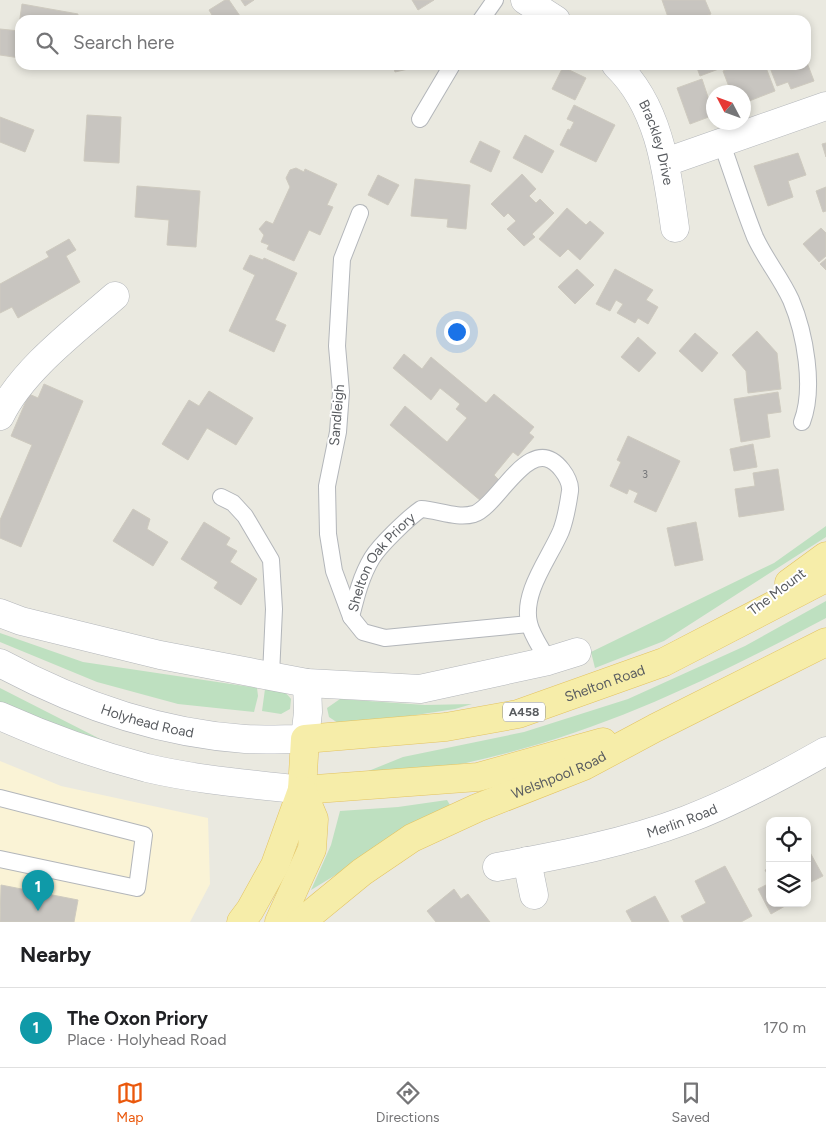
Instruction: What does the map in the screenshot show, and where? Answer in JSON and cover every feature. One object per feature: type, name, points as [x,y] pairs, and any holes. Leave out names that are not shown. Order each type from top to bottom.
[{"type":"main road","name":"The Mount","points":[[728,629],[826,556]]},
{"type":"main road","name":"Shelton Road","points":[[305,739],[446,728],[518,714],[664,662],[826,578]]},
{"type":"main road","name":"Welshpool Road","points":[[301,922],[362,872],[412,838],[478,808],[584,766],[826,642]]},
{"type":"main road","points":[[302,790],[478,777],[655,728]]},
{"type":"main road","points":[[241,922],[275,865],[302,790],[305,739]]},
{"type":"main road","points":[[279,922],[312,849],[314,819],[302,790]]},
{"type":"street","points":[[525,0],[548,15]]},
{"type":"street","name":"Brackley Drive","points":[[622,70],[627,75],[643,102],[666,162],[675,228]]},
{"type":"street","points":[[666,162],[722,144],[826,106]]},
{"type":"street","points":[[0,416],[7,402],[27,377],[59,345],[115,296]]},
{"type":"street","points":[[0,613],[21,621],[160,655],[307,683],[420,689],[577,652]]},
{"type":"street","name":"Holyhead Road","points":[[0,664],[84,704],[170,729],[245,739],[305,739]]},
{"type":"street","points":[[305,739],[308,712],[307,683]]},
{"type":"street","points":[[0,716],[55,738],[149,768],[202,778],[302,790]]},
{"type":"street","name":"Merlin Road","points":[[497,867],[593,848],[686,820],[767,783],[826,751]]},
{"type":"street","points":[[527,861],[534,895]]},
{"type":"lane","points":[[484,15],[495,0]]},
{"type":"lane","points":[[420,119],[449,70]]},
{"type":"lane","points":[[722,144],[756,238],[790,299],[798,321],[810,383],[808,406],[802,422]]},
{"type":"lane","name":"Sandleigh","points":[[351,617],[334,571],[328,534],[327,486],[338,432],[341,392],[337,346],[342,259],[360,213]]},
{"type":"lane","name":"Shelton Oak Priory","points":[[529,624],[386,638],[363,632],[351,617],[359,586],[372,558],[412,515],[421,509],[454,515],[474,514],[488,506],[507,481],[527,463],[542,458],[553,460],[563,471],[570,486],[568,509],[561,530],[528,601],[529,624],[548,660]]},
{"type":"lane","points":[[221,497],[232,503],[245,516],[270,560],[274,609],[271,675]]},
{"type":"lane","points":[[0,798],[144,835],[137,888],[0,859]]},
{"type":"shaded area","points":[[0,761],[61,786],[208,818],[210,884],[190,922],[0,922]]},
{"type":"green space","points":[[826,526],[826,537],[664,641],[595,668],[591,652],[774,563]]},
{"type":"green space","points":[[826,601],[826,618],[695,684],[607,721],[514,751],[466,763],[368,775],[366,772],[403,757],[524,732],[628,699],[745,646]]},
{"type":"green space","points":[[0,633],[83,662],[257,688],[258,696],[254,712],[178,704],[97,682],[0,642]]},
{"type":"green space","points":[[0,688],[106,742],[0,705]]},
{"type":"green space","points":[[265,689],[286,693],[291,699],[290,709],[281,714],[262,711]]},
{"type":"green space","points":[[340,699],[425,705],[472,704],[455,709],[403,717],[338,723],[329,717],[327,708]]},
{"type":"green space","points":[[447,800],[450,805],[311,890],[331,845],[340,811],[398,807]]},
{"type":"building","points":[[225,0],[229,0],[239,15],[212,15],[209,10]]},
{"type":"building","points":[[241,0],[254,0],[245,6]]},
{"type":"building","points":[[412,0],[434,0],[418,10]]},
{"type":"building","points":[[662,0],[705,0],[711,14],[708,15],[667,15]]},
{"type":"building","points":[[22,4],[78,14],[78,15],[20,15]]},
{"type":"building","points":[[0,29],[15,30],[15,57],[0,55]]},
{"type":"building","points":[[562,70],[569,70],[586,78],[575,100],[552,89]]},
{"type":"building","points":[[698,70],[716,70],[700,76]]},
{"type":"building","points":[[767,70],[775,91],[751,100],[751,85],[728,85],[723,71]]},
{"type":"building","points":[[771,70],[810,70],[814,81],[791,89],[788,82],[777,86]]},
{"type":"building","points":[[702,79],[706,91],[706,118],[690,124],[677,88]]},
{"type":"building","points":[[574,105],[615,125],[596,162],[560,145],[574,122],[567,119]]},
{"type":"building","points":[[87,115],[121,117],[119,163],[84,161]]},
{"type":"building","points":[[0,117],[34,130],[25,152],[0,142]]},
{"type":"building","points":[[525,135],[554,151],[542,173],[513,158]]},
{"type":"building","points":[[480,141],[500,151],[491,172],[470,162]]},
{"type":"building","points":[[826,143],[826,157],[822,144]]},
{"type":"building","points":[[798,153],[806,175],[788,181],[793,197],[768,206],[754,166]]},
{"type":"building","points":[[296,168],[304,172],[305,169],[337,184],[327,205],[333,207],[320,235],[309,230],[294,261],[267,249],[269,245],[261,242],[264,235],[259,229],[266,221],[273,224],[290,187],[286,178],[290,170]]},
{"type":"building","points":[[522,174],[536,189],[529,196],[536,203],[540,199],[554,213],[532,234],[535,237],[524,246],[507,229],[516,221],[508,213],[504,217],[491,204]]},
{"type":"building","points":[[378,175],[399,185],[388,205],[368,195]]},
{"type":"building","points":[[415,179],[470,185],[466,229],[447,227],[448,219],[411,216]]},
{"type":"building","points":[[137,186],[200,191],[196,247],[167,245],[169,220],[135,217]]},
{"type":"building","points":[[826,187],[826,211],[823,212],[816,191]]},
{"type":"building","points":[[567,208],[586,225],[590,221],[604,233],[580,260],[568,249],[560,257],[539,239]]},
{"type":"building","points":[[821,228],[826,233],[826,256],[819,262],[803,244]]},
{"type":"building","points":[[69,239],[76,250],[66,256],[80,282],[18,318],[12,307],[0,313],[0,284],[49,257],[46,252]]},
{"type":"building","points":[[250,255],[263,260],[264,258],[297,273],[275,320],[286,325],[274,352],[229,331],[255,275],[243,269]]},
{"type":"building","points":[[826,259],[826,270],[820,264]]},
{"type":"building","points":[[577,269],[594,285],[575,304],[558,287]]},
{"type":"building","points":[[615,269],[653,290],[646,300],[658,307],[648,324],[638,318],[635,323],[617,313],[623,304],[616,300],[610,311],[596,304]]},
{"type":"building","points":[[757,331],[777,353],[781,389],[748,393],[746,371],[732,355]]},
{"type":"building","points":[[695,333],[718,353],[702,372],[679,351]]},
{"type":"building","points":[[638,337],[656,353],[639,372],[621,357]]},
{"type":"building","points":[[404,354],[422,369],[431,357],[486,403],[494,394],[534,427],[529,433],[534,437],[518,456],[513,452],[494,475],[499,480],[481,501],[390,425],[405,406],[447,442],[467,418],[456,409],[460,404],[440,388],[431,400],[393,368]]},
{"type":"building","points":[[44,384],[83,401],[21,547],[0,538],[0,520],[32,445],[11,436],[29,394],[38,398]]},
{"type":"building","points":[[209,391],[253,418],[236,445],[207,428],[188,460],[162,444],[189,400],[199,406]]},
{"type":"building","points":[[778,392],[781,412],[767,414],[770,437],[741,442],[734,399]]},
{"type":"building","points":[[628,436],[680,461],[656,512],[634,502],[638,493],[629,489],[627,494],[610,486],[621,462],[617,460]]},
{"type":"building","points":[[753,444],[757,467],[734,471],[730,449]]},
{"type":"building","points":[[778,469],[784,510],[739,517],[735,489],[755,486],[753,473]]},
{"type":"building","points":[[133,509],[150,519],[147,529],[168,542],[153,566],[113,541]]},
{"type":"building","points":[[204,522],[230,538],[226,545],[237,551],[230,562],[257,579],[241,605],[214,588],[218,582],[181,559]]},
{"type":"building","points":[[696,522],[703,560],[675,566],[667,528]]},
{"type":"building","points":[[811,854],[823,876],[811,882]]},
{"type":"building","points":[[725,866],[752,916],[741,922],[684,922],[681,916],[706,903],[695,881]]},
{"type":"building","points":[[1,885],[78,900],[74,922],[0,922]]},
{"type":"building","points":[[766,885],[766,904],[758,889]]},
{"type":"building","points":[[454,889],[461,899],[468,894],[490,922],[436,922],[427,911]]},
{"type":"building","points":[[655,896],[669,922],[632,922],[626,911]]},
{"type":"building","points":[[767,907],[783,907],[771,914]]},
{"type":"place","name":"The Oxon Priory","points":[[38,911]]}]
